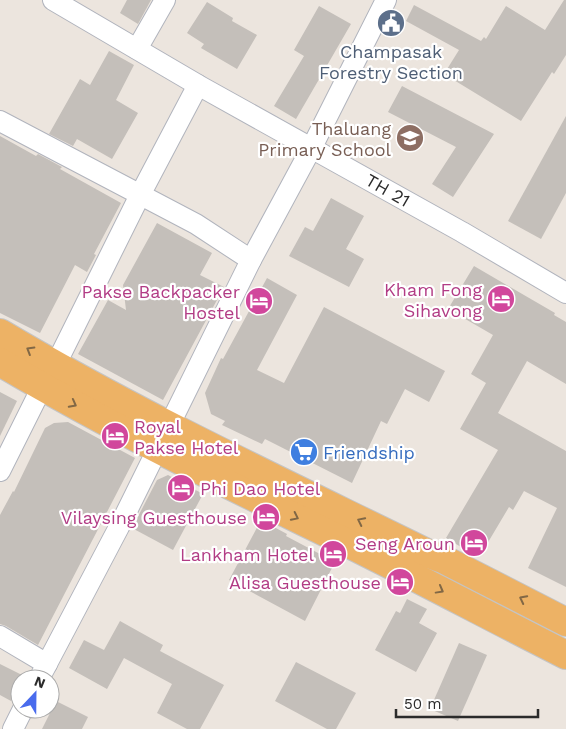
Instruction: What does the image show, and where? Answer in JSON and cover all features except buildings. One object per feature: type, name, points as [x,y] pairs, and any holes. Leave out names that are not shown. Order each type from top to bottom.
[{"type":"highway","points":[[0,333],[48,376]]},
{"type":"highway","points":[[0,362],[48,376],[163,437],[419,579],[566,655]]},
{"type":"highway","points":[[163,437],[443,559],[566,622]]},
{"type":"street","name":"TH 21","points":[[53,0],[198,85],[312,147],[566,293]]},
{"type":"street","points":[[137,49],[165,0]]},
{"type":"street","points":[[44,669],[119,527],[251,260],[312,147],[386,0]]},
{"type":"street","points":[[0,470],[198,85]]},
{"type":"street","points":[[0,121],[196,224],[251,260]]},
{"type":"street","points":[[0,636],[41,669]]},
{"type":"place","name":"Champasak Forestry Section","points":[[391,23]]},
{"type":"place","name":"Thaluang Primary School","points":[[410,138]]},
{"type":"place","name":"Kham Fong Sihavong","points":[[501,299]]},
{"type":"place","name":"Pakse Backpacker Hostel","points":[[259,301]]},
{"type":"place","name":"Royal Pakse Hotel","points":[[115,436]]},
{"type":"place","name":"Friendship","points":[[304,452]]},
{"type":"place","name":"Phi Dao Hotel","points":[[181,488]]},
{"type":"place","name":"Vilaysing Guesthouse","points":[[266,517]]},
{"type":"place","name":"Seng Aroun","points":[[474,543]]},
{"type":"place","name":"Lankham Hotel","points":[[333,554]]},
{"type":"place","name":"Alisa Guesthouse","points":[[400,582]]}]
